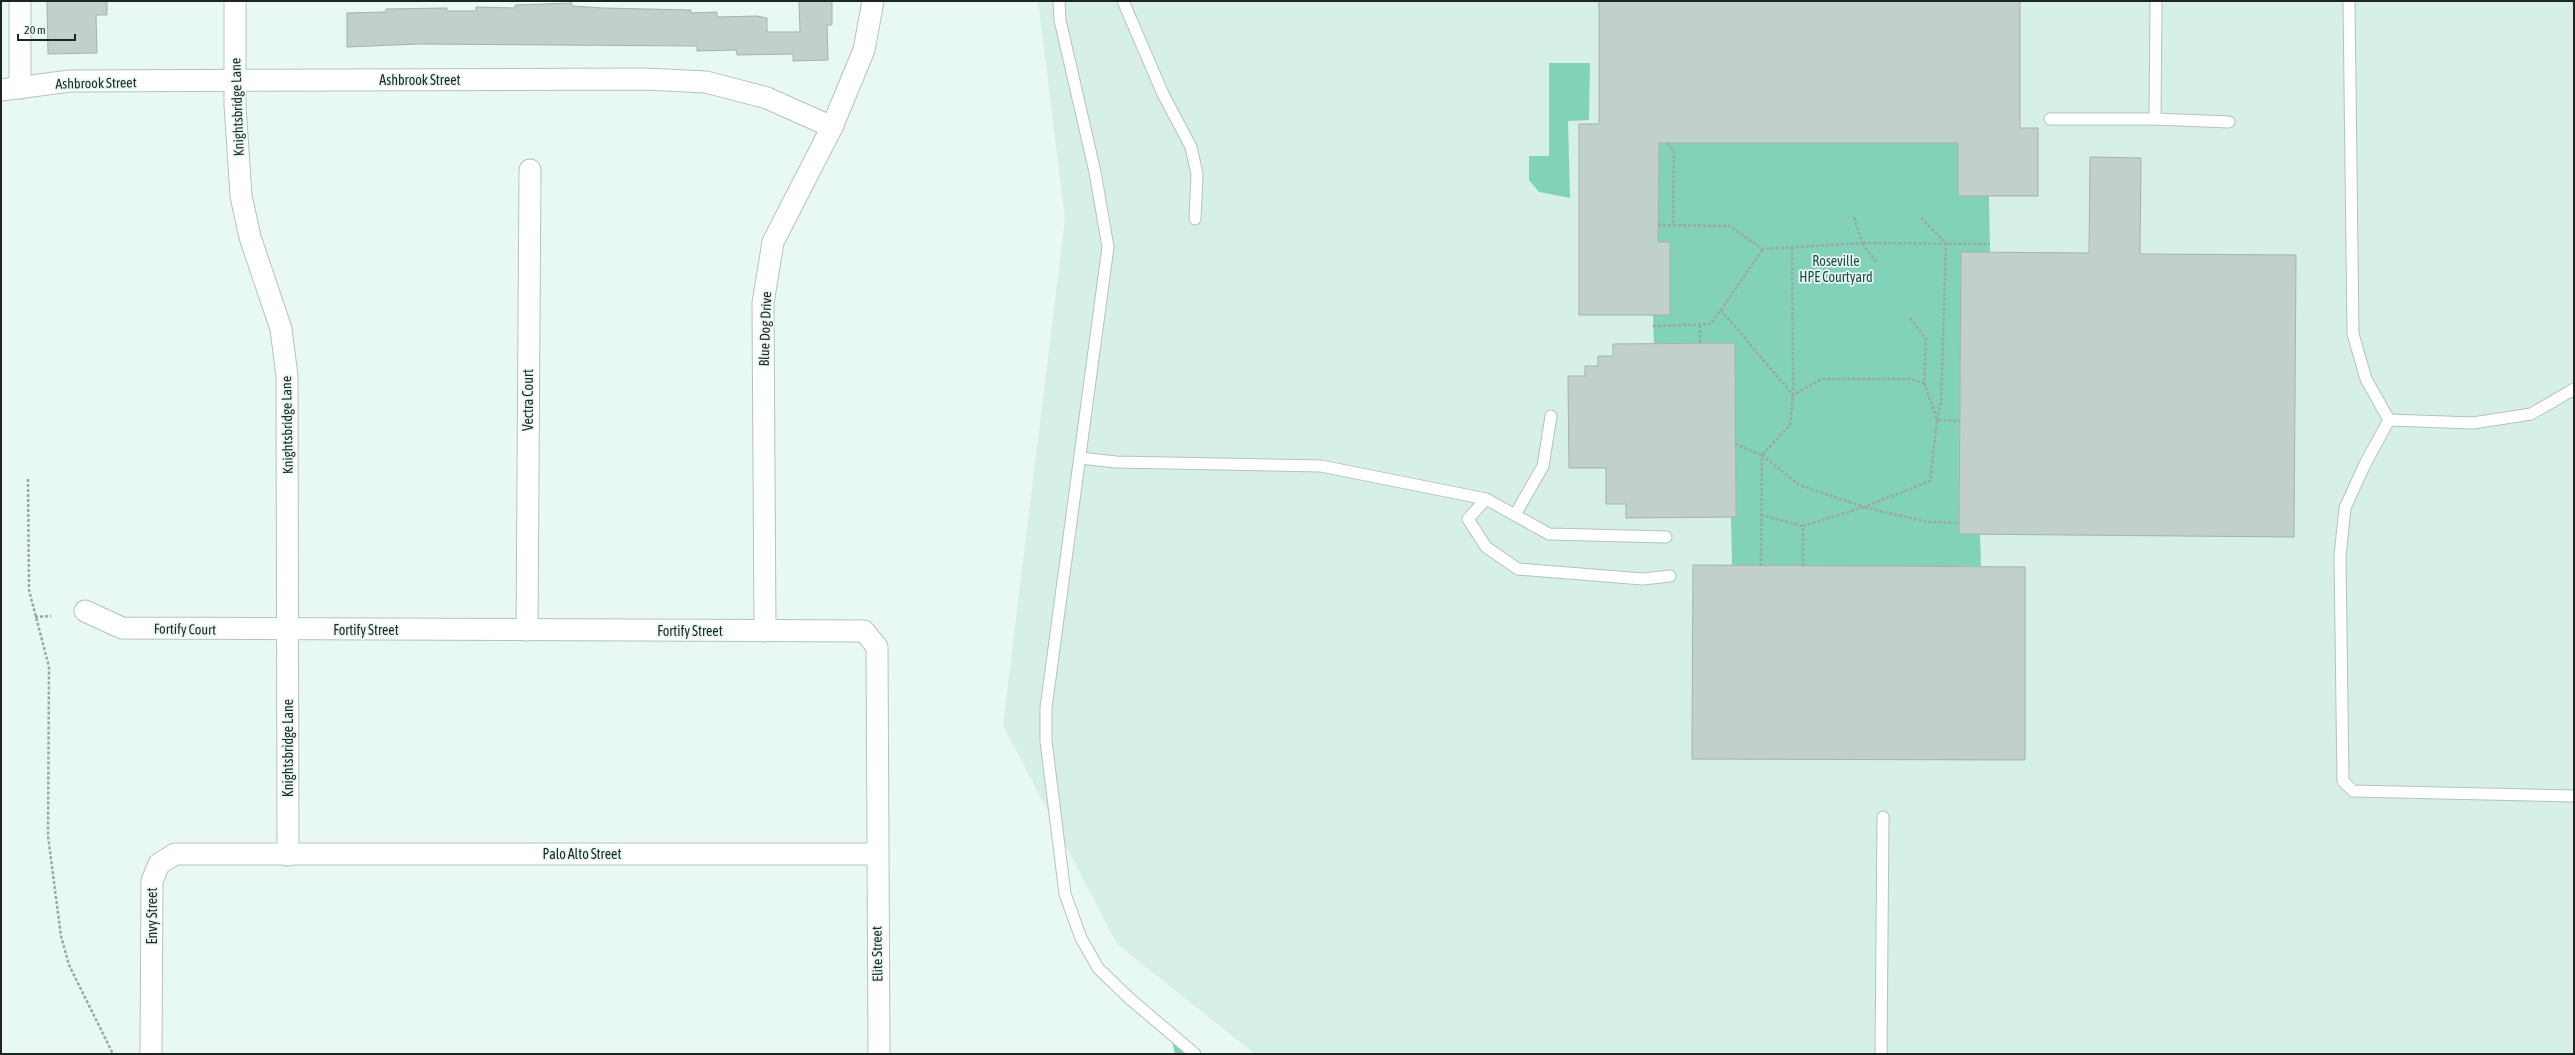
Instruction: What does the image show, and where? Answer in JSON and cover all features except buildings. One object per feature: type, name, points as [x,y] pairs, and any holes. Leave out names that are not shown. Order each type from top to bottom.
[{"type":"street","points":[[10,89],[20,1]]},
{"type":"street","name":"Knightsbridge Lane","points":[[235,1],[235,82],[241,196],[250,236],[275,305],[285,349],[288,458],[288,855]]},
{"type":"street","name":"Blue Dog Drive","points":[[765,631],[763,303],[773,242],[832,126],[864,50],[872,1]]},
{"type":"street","name":"Ashbrook Street","points":[[10,89],[70,82],[645,79],[706,82],[767,98],[832,126]]},
{"type":"street","name":"Vectra Court","points":[[527,630],[530,170]]},
{"type":"street","name":"Fortify Court","points":[[85,611],[122,628],[288,630]]},
{"type":"street","name":"Fortify Street","points":[[288,630],[864,631],[877,647],[876,854]]},
{"type":"street","name":"Envy Street","points":[[151,1054],[152,882],[156,868],[164,859],[176,854],[288,855]]},
{"type":"street","name":"Palo Alto Street","points":[[288,855],[876,854]]},
{"type":"street","name":"Elite Street","points":[[876,854],[879,1054]]},
{"type":"lane","points":[[1059,1],[1060,20],[1094,172],[1108,247],[1046,708],[1046,741],[1065,894],[1081,938],[1098,968],[1129,998],[1194,1054]]},
{"type":"lane","points":[[1123,1],[1163,94],[1191,147],[1197,174],[1195,219]]},
{"type":"lane","points":[[2155,119],[2156,1]]},
{"type":"lane","points":[[2349,1],[2353,334],[2366,379],[2389,420]]},
{"type":"lane","points":[[2050,119],[2155,119],[2229,122]]},
{"type":"lane","points":[[2389,420],[2473,423],[2531,414],[2574,389]]},
{"type":"lane","points":[[1515,515],[1543,466],[1551,416]]},
{"type":"lane","points":[[2389,420],[2365,464],[2345,508],[2340,556],[2343,781],[2353,791],[2574,796]]},
{"type":"lane","points":[[1080,458],[1116,462],[1321,466],[1486,499],[1550,534],[1666,537]]},
{"type":"lane","points":[[1486,499],[1468,519],[1486,547],[1518,569],[1643,579],[1670,576]]},
{"type":"lane","points":[[1881,1054],[1883,817]]},
{"type":"path","points":[[1667,143],[1674,151],[1673,225]]},
{"type":"path","points":[[1854,217],[1862,244],[1876,262]]},
{"type":"path","points":[[1761,515],[1803,526],[1864,507],[1930,480],[1937,420],[1941,402],[1946,243],[1921,218]]},
{"type":"path","points":[[1658,225],[1729,226],[1763,249],[1862,244],[1990,244]]},
{"type":"path","points":[[1761,566],[1762,455],[1790,425],[1793,395],[1792,247]]},
{"type":"path","points":[[1653,326],[1711,324],[1763,249]]},
{"type":"path","points":[[1721,310],[1793,395]]},
{"type":"path","points":[[1910,318],[1926,339],[1924,383],[1937,420]]},
{"type":"path","points":[[1700,325],[1700,343]]},
{"type":"path","points":[[1793,395],[1821,379],[1910,379],[1924,383]]},
{"type":"path","points":[[1937,420],[1960,421]]},
{"type":"path","points":[[1736,444],[1762,455],[1799,485],[1864,507],[1927,522],[1959,523]]},
{"type":"path","points":[[28,479],[29,590],[49,666],[48,836],[61,936],[69,965],[113,1054]]},
{"type":"path","points":[[1803,526],[1803,566]]},
{"type":"path","points":[[35,617],[51,616]]},
{"type":"shaded area","points":[[1038,1],[2574,1],[2574,1054],[1255,1054],[1117,944],[1003,725],[1065,219]]},
{"type":"green space","points":[[1549,63],[1590,63],[1589,120],[1568,121],[1570,198],[1539,192],[1529,180],[1529,156],[1549,156]]},
{"type":"green space","name":"Roseville HPE Courtyard","points":[[1659,142],[1958,143],[1958,195],[1989,196],[1990,252],[1961,253],[1959,534],[1980,534],[1981,566],[1732,566],[1731,517],[1736,516],[1734,343],[1654,343],[1653,315],[1670,315],[1670,242],[1658,242]]},
{"type":"green space","points":[[1171,1035],[1195,1054],[1175,1054]]}]
